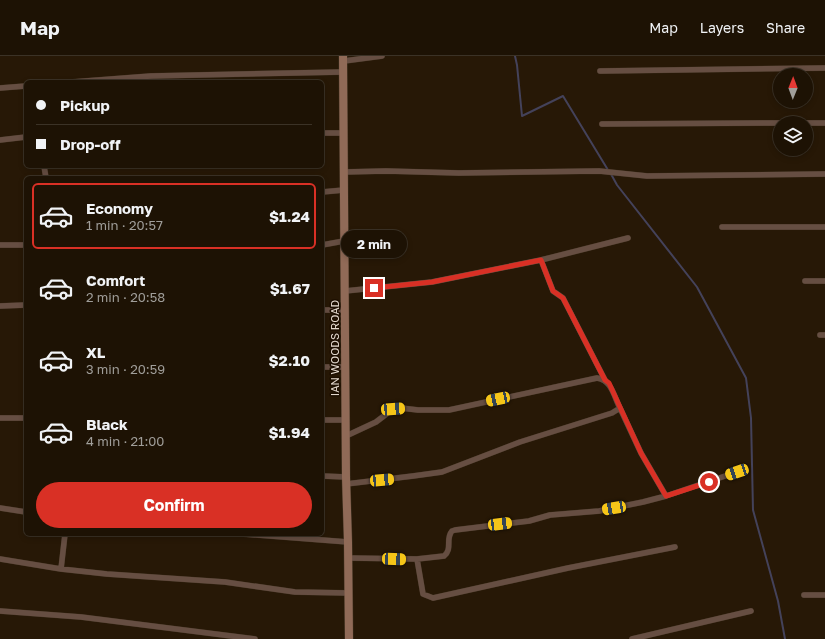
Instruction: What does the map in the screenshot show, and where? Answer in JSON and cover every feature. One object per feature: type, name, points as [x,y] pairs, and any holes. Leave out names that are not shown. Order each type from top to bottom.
[{"type":"street","points":[[343,59],[382,56]]},
{"type":"street","name":"IAN WOODS ROAD","points":[[343,59],[346,480],[349,639]]},
{"type":"street","points":[[600,71],[825,68]]},
{"type":"street","points":[[98,80],[151,76],[343,72]]},
{"type":"street","points":[[0,88],[24,86]]},
{"type":"street","points":[[602,124],[773,123]]},
{"type":"street","points":[[813,123],[825,123]]},
{"type":"street","points":[[324,133],[344,133]]},
{"type":"street","points":[[0,140],[24,137]]},
{"type":"street","points":[[344,172],[386,171],[459,173],[599,171],[646,176],[825,174]]},
{"type":"street","points":[[324,192],[344,190]]},
{"type":"street","points":[[722,227],[825,227]]},
{"type":"street","points":[[345,291],[432,282],[541,260],[628,238]]},
{"type":"street","points":[[324,245],[344,241]]},
{"type":"street","points":[[0,245],[24,245]]},
{"type":"street","points":[[541,260],[553,291],[563,298],[605,380],[609,383],[641,453],[666,496]]},
{"type":"street","points":[[805,281],[825,281]]},
{"type":"street","points":[[0,306],[24,305]]},
{"type":"street","points":[[324,310],[345,310]]},
{"type":"street","points":[[324,367],[345,367]]},
{"type":"street","points":[[346,436],[376,422],[393,409],[448,410],[597,378],[605,380]]},
{"type":"street","points":[[324,476],[346,480],[413,476],[442,472],[520,442],[612,413],[620,408]]},
{"type":"street","points":[[0,418],[24,418]]},
{"type":"street","points":[[324,420],[346,420]]},
{"type":"street","points":[[348,558],[417,559],[444,556],[449,550],[448,536],[455,530],[529,521],[550,515],[599,511],[643,502],[666,496],[737,472]]},
{"type":"street","points":[[0,508],[24,512]]},
{"type":"street","points":[[62,569],[65,536]]},
{"type":"street","points":[[269,536],[348,542]]},
{"type":"street","points":[[417,559],[423,594],[433,598],[568,568],[675,547]]},
{"type":"street","points":[[0,559],[62,569],[107,574],[225,582],[295,592],[349,593]]},
{"type":"street","points":[[804,595],[825,595]]},
{"type":"street","points":[[0,611],[96,619],[255,639]]},
{"type":"street","points":[[632,639],[751,611]]},
{"type":"waterway","points":[[515,56],[522,116],[563,96],[608,170]]},
{"type":"waterway","points":[[611,174],[617,185],[697,287],[746,378],[751,418],[753,510],[778,601],[785,639]]},
{"type":"route","points":[[374,288],[432,282],[541,260],[553,291],[563,298],[605,380],[609,383],[616,402],[641,453],[666,496],[709,482]]}]
